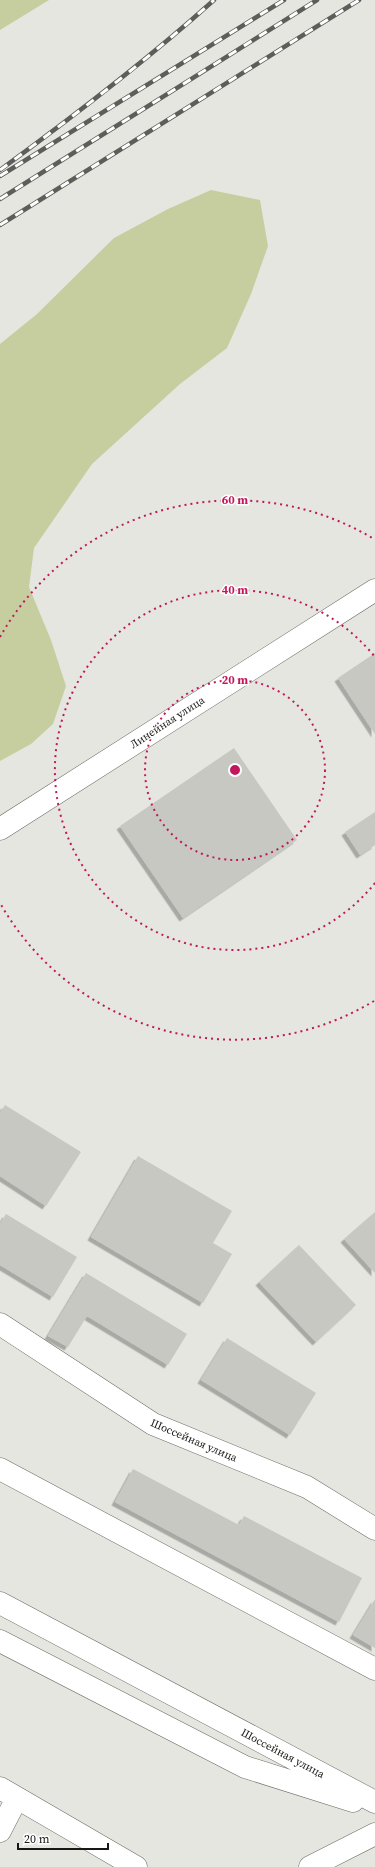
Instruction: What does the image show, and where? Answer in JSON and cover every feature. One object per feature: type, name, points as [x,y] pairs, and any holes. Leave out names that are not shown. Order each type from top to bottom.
[{"type":"main road","name":"Линейная улица","points":[[0,829],[375,590]]},
{"type":"main road","name":"Шоссейная улица","points":[[2,1331],[153,1424],[307,1487],[375,1529]]},
{"type":"main road","points":[[0,1469],[375,1669]]},
{"type":"main road","name":"Шоссейная улица","points":[[0,1603],[375,1802]]},
{"type":"main road","name":"Шоссейная улица","points":[[0,1641],[245,1767],[375,1808]]},
{"type":"main road","points":[[0,1831],[9,1793],[136,1867]]},
{"type":"main road","points":[[310,1867],[375,1834]]},
{"type":"green space","points":[[0,0],[49,0],[0,30]]},
{"type":"green space","points":[[211,190],[260,200],[268,246],[251,294],[227,348],[180,384],[92,464],[34,548],[29,587],[51,640],[66,686],[53,724],[31,744],[0,761],[0,344],[37,314],[114,238],[168,209]]},
{"type":"building","points":[[375,653],[375,734],[338,678]]},
{"type":"building","points":[[234,748],[297,840],[183,918],[120,826]]},
{"type":"building","points":[[375,812],[375,845],[360,855],[345,832]]},
{"type":"building","points":[[5,1105],[81,1152],[46,1206],[0,1176],[0,1113]]},
{"type":"building","points":[[138,1156],[232,1211],[213,1243],[232,1254],[203,1303],[91,1237]]},
{"type":"building","points":[[375,1212],[375,1273],[344,1239]]},
{"type":"building","points":[[6,1214],[77,1257],[53,1297],[0,1265],[0,1224]]},
{"type":"building","points":[[299,1245],[356,1305],[316,1342],[259,1282]]},
{"type":"building","points":[[86,1273],[187,1334],[168,1365],[87,1316],[68,1347],[48,1336]]},
{"type":"building","points":[[227,1338],[316,1393],[290,1435],[201,1380]]},
{"type":"building","points":[[133,1469],[239,1525],[244,1516],[362,1578],[339,1622],[115,1502]]},
{"type":"building","points":[[375,1599],[375,1648],[353,1635]]},
{"type":"railway","points":[[0,170],[109,88],[214,0]]},
{"type":"railway","points":[[0,176],[284,0]]},
{"type":"railway","points":[[0,199],[317,0]]},
{"type":"railway","points":[[0,225],[359,0]]}]
